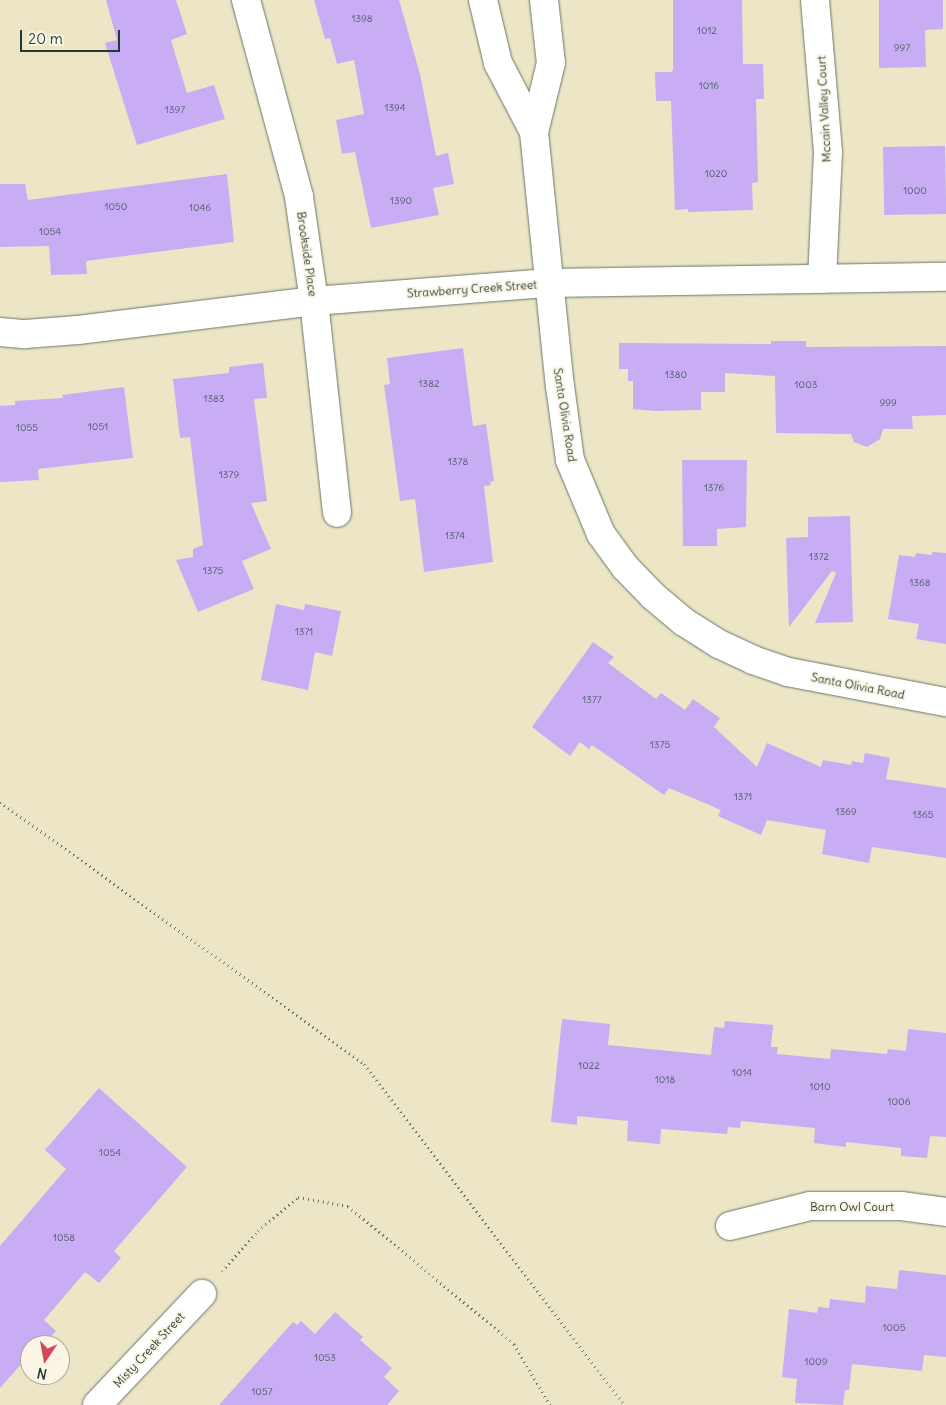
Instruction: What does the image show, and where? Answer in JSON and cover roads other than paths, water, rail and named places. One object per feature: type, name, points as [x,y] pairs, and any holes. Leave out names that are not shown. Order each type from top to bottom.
[{"type":"street","name":"Brookside Place","points":[[246,0],[299,197],[314,301],[337,513]]},
{"type":"street","name":"Santa Olivia Road","points":[[483,0],[498,63],[534,132]]},
{"type":"street","name":"Santa Olivia Road","points":[[544,0],[551,63],[534,132],[549,283],[570,460],[601,534],[625,567],[653,596],[704,635],[753,660],[788,672],[825,681],[946,702]]},
{"type":"street","name":"Mccain Valley Court","points":[[815,0],[828,152],[822,279]]},
{"type":"street","name":"Strawberry Creek Street","points":[[0,332],[25,334],[78,330],[314,301],[549,283],[946,277]]},
{"type":"street","name":"Barn Owl Court","points":[[730,1226],[810,1206],[901,1206],[946,1212]]},
{"type":"street","name":"Misty Creek Street","points":[[97,1405],[202,1294]]}]
